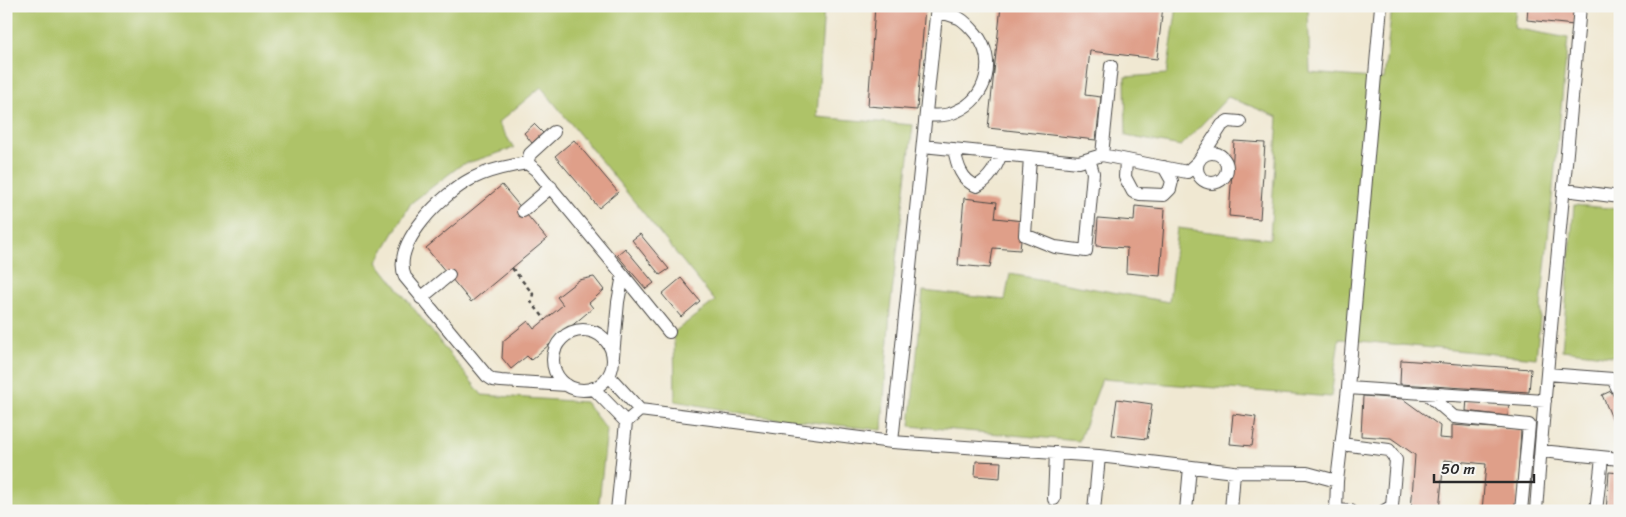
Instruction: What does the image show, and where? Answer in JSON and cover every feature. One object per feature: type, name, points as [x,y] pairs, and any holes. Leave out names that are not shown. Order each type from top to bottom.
[{"type":"lane","points":[[1351,511],[1336,510],[1337,481],[1348,388],[1381,6]]},
{"type":"lane","points":[[1536,511],[1580,6]]},
{"type":"lane","points":[[892,442],[937,9],[960,19],[978,36],[985,48],[988,59],[987,72],[981,90],[975,99],[966,106],[956,112],[945,115],[926,115]]},
{"type":"lane","points":[[1102,155],[1111,66]]},
{"type":"lane","points":[[924,146],[1079,162],[1102,155],[1187,172],[1198,162],[1222,125],[1228,121],[1240,122]]},
{"type":"lane","points":[[527,163],[530,154],[554,132]]},
{"type":"lane","points":[[954,149],[960,173],[970,184],[977,186],[984,182],[991,174],[1001,154]]},
{"type":"lane","points":[[1030,157],[1025,235],[1055,247],[1086,251],[1092,173],[1089,159]]},
{"type":"lane","points":[[1126,160],[1125,178],[1133,192],[1140,194],[1164,194],[1170,189],[1172,181],[1164,167]]},
{"type":"lane","points":[[527,163],[551,187],[669,332]]},
{"type":"lane","points":[[527,163],[472,178],[454,189],[421,223],[408,244],[402,262],[402,270],[421,298],[487,376],[493,380],[501,381],[567,385]]},
{"type":"lane","points":[[523,211],[551,187]]},
{"type":"lane","points":[[1565,190],[1620,197]]},
{"type":"lane","points":[[421,298],[449,275]]},
{"type":"lane","points":[[613,356],[607,342],[595,333],[586,330],[576,331],[567,335],[559,342],[553,360],[559,379],[575,389],[585,390],[594,388],[603,383],[609,376],[613,366],[622,275]]},
{"type":"lane","points":[[1547,374],[1613,380],[1620,393]]},
{"type":"lane","points":[[609,376],[640,410],[892,442],[1099,456],[1234,472],[1307,473],[1337,481]]},
{"type":"lane","points":[[594,388],[626,422]]},
{"type":"lane","points":[[1348,388],[1545,401]]},
{"type":"lane","points":[[1426,393],[1454,417],[1529,425],[1521,511]]},
{"type":"lane","points":[[617,511],[626,422],[640,410]]},
{"type":"lane","points":[[1341,444],[1389,450],[1396,460],[1392,506],[1384,511]]},
{"type":"lane","points":[[1540,451],[1620,459]]},
{"type":"lane","points":[[1054,499],[1056,453]]},
{"type":"lane","points":[[1094,511],[1099,456]]},
{"type":"lane","points":[[1596,511],[1602,458]]},
{"type":"lane","points":[[1186,511],[1190,467]]},
{"type":"lane","points":[[1231,511],[1234,472]]},
{"type":"path","points":[[512,268],[533,294],[531,302],[545,319]]},
{"type":"green space","points":[[6,6],[824,6],[817,117],[913,125],[890,309],[882,430],[758,416],[675,401],[674,332],[715,301],[541,87],[498,123],[514,148],[461,165],[411,203],[377,262],[482,395],[585,402],[607,430],[598,511],[6,511]]},
{"type":"green space","points":[[1177,6],[1308,6],[1310,73],[1384,79],[1392,6],[1516,6],[1514,28],[1568,38],[1536,358],[1339,339],[1331,397],[1102,379],[1079,441],[910,426],[923,291],[1005,300],[1010,274],[1169,302],[1177,228],[1270,239],[1278,117],[1228,97],[1181,146],[1126,136],[1125,77],[1167,74]]},
{"type":"green space","points":[[1574,205],[1620,209],[1620,357],[1562,350]]},
{"type":"building","points":[[875,6],[925,6],[917,110],[868,106]]},
{"type":"building","points":[[1001,6],[1163,6],[1157,59],[1090,51],[1085,95],[1101,97],[1096,140],[988,128]]},
{"type":"building","points":[[1528,6],[1576,6],[1574,25],[1527,20]]},
{"type":"building","points":[[534,124],[543,133],[532,143],[524,133]]},
{"type":"building","points":[[574,140],[618,192],[599,208],[555,156]]},
{"type":"building","points":[[1234,141],[1265,143],[1260,219],[1229,216]]},
{"type":"building","points":[[502,185],[547,239],[471,302],[426,248]]},
{"type":"building","points":[[964,198],[997,202],[995,218],[1023,221],[1020,250],[993,248],[990,268],[958,265]]},
{"type":"building","points":[[1135,206],[1165,209],[1160,276],[1126,273],[1127,248],[1096,246],[1098,218],[1134,221]]},
{"type":"building","points":[[640,234],[669,269],[660,275],[632,240]]},
{"type":"building","points":[[625,248],[654,283],[646,289],[617,255]]},
{"type":"building","points":[[594,277],[604,290],[589,303],[593,308],[531,360],[527,356],[511,369],[502,358],[503,341],[528,321],[534,329],[563,305],[557,297],[579,280]]},
{"type":"building","points":[[681,278],[700,301],[681,317],[662,294]]},
{"type":"building","points":[[1401,360],[1531,369],[1529,392],[1400,384]]},
{"type":"building","points":[[1611,391],[1620,410],[1620,423],[1615,425],[1602,395]]},
{"type":"building","points":[[1363,396],[1403,399],[1440,426],[1439,438],[1452,439],[1452,425],[1521,430],[1516,511],[1482,511],[1486,464],[1444,460],[1439,511],[1411,511],[1415,455],[1391,438],[1361,436]]},
{"type":"building","points":[[1117,399],[1152,404],[1147,439],[1112,435]]},
{"type":"building","points":[[1467,399],[1509,404],[1508,416],[1466,411]]},
{"type":"building","points":[[1233,414],[1256,417],[1252,446],[1230,444]]},
{"type":"building","points":[[976,461],[1001,462],[1000,478],[975,476]]},
{"type":"building","points":[[1609,472],[1620,473],[1620,511],[1606,511]]}]
